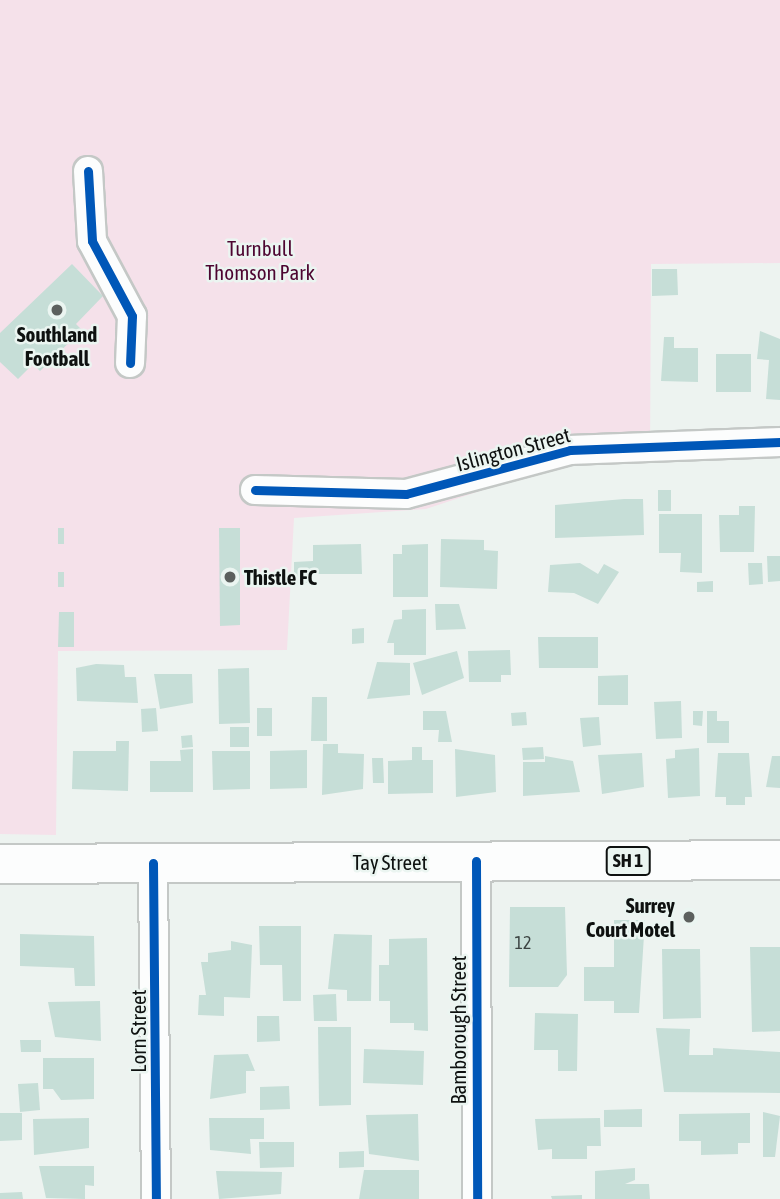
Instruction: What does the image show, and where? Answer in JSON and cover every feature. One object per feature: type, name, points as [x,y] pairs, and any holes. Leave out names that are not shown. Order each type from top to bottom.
[{"type":"highway","name":"Tay Street","points":[[0,864],[780,860]]},
{"type":"street","points":[[88,171],[92,241],[132,316],[130,363]]},
{"type":"street","name":"Islington Street","points":[[255,490],[406,494],[570,450],[780,442]]},
{"type":"street","name":"Bamborough Street","points":[[476,861],[477,1199]]},
{"type":"street","name":"Lorn Street","points":[[153,863],[156,1199]]},
{"type":"green space","name":"Turnbull Thomson Park","points":[[0,0],[780,0],[780,263],[651,264],[650,463],[561,464],[426,509],[294,518],[287,650],[58,651],[56,835],[0,834]]},
{"type":"building","name":"Southland Football","points":[[72,264],[103,296],[76,324],[82,330],[40,371],[33,364],[18,379],[0,362],[0,333]]},
{"type":"building","points":[[652,269],[677,269],[678,295],[652,296]]},
{"type":"building","points":[[760,331],[780,339],[780,400],[766,399],[769,360],[757,359]]},
{"type":"building","points":[[664,337],[674,337],[674,348],[698,348],[698,382],[661,381]]},
{"type":"building","points":[[716,354],[751,354],[751,392],[716,392]]},
{"type":"building","points":[[658,490],[671,490],[671,511],[658,511]]},
{"type":"building","points":[[643,499],[644,535],[555,538],[555,505]]},
{"type":"building","points":[[739,506],[755,506],[754,552],[720,552],[719,515],[739,515]]},
{"type":"building","points":[[659,514],[702,514],[702,573],[680,572],[681,553],[659,553]]},
{"type":"building","points":[[58,528],[64,528],[64,544],[58,544]]},
{"type":"building","name":"Thistle FC","points":[[219,528],[240,528],[240,625],[220,626]]},
{"type":"building","points":[[441,539],[484,540],[484,550],[498,551],[497,589],[440,587]]},
{"type":"building","points":[[361,544],[362,574],[313,574],[313,583],[294,583],[294,562],[313,561],[313,545]]},
{"type":"building","points":[[428,544],[428,597],[393,597],[393,554],[402,554],[402,545]]},
{"type":"building","points":[[767,556],[780,556],[780,581],[768,582]]},
{"type":"building","points":[[580,563],[598,574],[604,564],[619,572],[598,604],[574,593],[548,592],[550,565]]},
{"type":"building","points":[[748,563],[762,563],[763,584],[749,585]]},
{"type":"building","points":[[58,572],[64,572],[64,587],[58,587]]},
{"type":"building","points":[[713,581],[713,592],[697,592],[697,582]]},
{"type":"building","points":[[435,604],[459,604],[466,629],[436,630]]},
{"type":"building","points":[[426,609],[426,655],[394,655],[394,643],[387,643],[394,620],[402,619],[402,610]]},
{"type":"building","points":[[59,612],[74,612],[74,647],[58,647]]},
{"type":"building","points":[[364,628],[364,643],[352,644],[352,629]]},
{"type":"building","points":[[538,637],[598,637],[598,668],[539,668]]},
{"type":"building","points":[[510,650],[511,675],[501,675],[501,682],[469,682],[468,651]]},
{"type":"building","points":[[457,651],[464,678],[422,695],[413,663]]},
{"type":"building","points":[[377,662],[410,663],[410,695],[367,699]]},
{"type":"building","points":[[96,664],[124,665],[125,677],[136,677],[138,703],[77,701],[76,668]]},
{"type":"building","points":[[249,668],[250,723],[219,724],[218,669]]},
{"type":"building","points":[[154,674],[192,674],[193,703],[160,709]]},
{"type":"building","points":[[628,675],[628,705],[598,705],[598,676]]},
{"type":"building","points":[[312,697],[327,697],[327,741],[311,741]]},
{"type":"building","points":[[681,701],[682,738],[656,739],[654,702]]},
{"type":"building","points":[[156,708],[158,731],[142,732],[141,709]]},
{"type":"building","points":[[257,708],[272,708],[272,736],[257,736]]},
{"type":"building","points":[[423,711],[446,711],[452,742],[438,742],[439,730],[423,730]]},
{"type":"building","points":[[693,711],[703,711],[702,726],[693,725]]},
{"type":"building","points":[[707,711],[717,711],[717,721],[729,721],[729,743],[707,743]]},
{"type":"building","points":[[526,712],[527,725],[512,726],[511,713]]},
{"type":"building","points":[[599,717],[601,745],[583,747],[580,718]]},
{"type":"building","points":[[230,727],[249,727],[249,747],[230,747]]},
{"type":"building","points":[[192,735],[193,747],[182,748],[181,736]]},
{"type":"building","points":[[116,741],[129,741],[128,791],[72,789],[73,751],[116,751]]},
{"type":"building","points":[[323,744],[338,744],[338,753],[364,754],[363,789],[322,795]]},
{"type":"building","points":[[412,747],[422,747],[422,760],[433,760],[433,793],[388,794],[388,761],[412,760]]},
{"type":"building","points":[[543,747],[544,759],[523,760],[522,748]]},
{"type":"building","points":[[699,748],[700,796],[668,798],[666,759],[675,758],[675,750]]},
{"type":"building","points":[[193,749],[193,792],[150,792],[150,761],[181,761],[180,750]]},
{"type":"building","points":[[455,749],[495,755],[496,792],[456,797]]},
{"type":"building","points":[[307,750],[307,788],[270,789],[270,751]]},
{"type":"building","points":[[212,751],[250,751],[250,789],[213,790]]},
{"type":"building","points":[[642,753],[644,787],[602,794],[598,755]]},
{"type":"building","points":[[718,753],[749,753],[752,797],[745,797],[745,805],[726,805],[726,797],[715,797]]},
{"type":"building","points":[[545,756],[573,761],[580,792],[523,796],[523,762],[545,762]]},
{"type":"building","points":[[772,756],[780,756],[780,788],[766,787]]},
{"type":"building","points":[[372,758],[383,758],[384,783],[373,783]]},
{"type":"building","points":[[510,907],[565,907],[567,975],[558,987],[509,987]]},
{"type":"building","points":[[614,920],[645,920],[639,1013],[614,1013],[614,1001],[584,1001],[584,967],[614,967]]},
{"type":"building","points":[[259,926],[301,926],[301,1001],[283,1001],[282,965],[260,965]]},
{"type":"building","points":[[20,934],[94,936],[95,986],[75,986],[74,968],[20,966]]},
{"type":"building","points":[[334,934],[372,935],[371,1001],[347,1001],[347,990],[328,989]]},
{"type":"building","points":[[427,938],[428,1031],[414,1030],[414,1023],[390,1023],[390,1001],[379,1001],[379,965],[389,965],[389,939]]},
{"type":"building","points":[[231,941],[252,945],[250,998],[224,997],[224,1016],[198,1015],[199,995],[206,995],[201,962],[208,962],[208,953],[231,950]]},
{"type":"building","points":[[750,947],[780,947],[780,1031],[752,1032]]},
{"type":"building","points":[[662,949],[700,949],[701,1018],[663,1019]]},
{"type":"building","points":[[336,994],[337,1021],[314,1021],[313,995]]},
{"type":"building","points":[[100,1001],[101,1041],[55,1037],[48,1002]]},
{"type":"building","points":[[535,1013],[578,1014],[577,1071],[558,1071],[558,1050],[534,1050]]},
{"type":"building","points":[[257,1016],[279,1016],[280,1041],[257,1042]]},
{"type":"building","points":[[318,1027],[351,1027],[351,1105],[319,1106]]},
{"type":"building","points":[[656,1028],[690,1029],[689,1055],[713,1055],[713,1048],[780,1052],[780,1093],[664,1092]]},
{"type":"building","points":[[20,1040],[41,1040],[41,1052],[21,1052]]},
{"type":"building","points":[[364,1049],[424,1051],[423,1085],[363,1083]]},
{"type":"building","points":[[248,1054],[255,1071],[246,1071],[246,1093],[210,1099],[214,1055]]},
{"type":"building","points":[[43,1058],[94,1058],[94,1099],[61,1100],[53,1089],[43,1089]]},
{"type":"building","points":[[38,1083],[40,1110],[20,1112],[18,1084]]},
{"type":"building","points":[[289,1086],[290,1109],[260,1110],[260,1087]]},
{"type":"building","points":[[642,1109],[642,1127],[604,1127],[604,1110]]},
{"type":"building","points":[[763,1112],[780,1116],[775,1157],[763,1157]]},
{"type":"building","points":[[0,1113],[22,1113],[22,1140],[0,1141]]},
{"type":"building","points":[[750,1113],[750,1143],[738,1143],[738,1154],[701,1155],[701,1141],[679,1141],[679,1114]]},
{"type":"building","points":[[418,1114],[419,1161],[369,1154],[366,1115]]},
{"type":"building","points":[[89,1118],[89,1148],[34,1155],[33,1119]]},
{"type":"building","points":[[209,1118],[264,1118],[264,1139],[250,1139],[251,1154],[210,1150]]},
{"type":"building","points":[[600,1118],[601,1146],[587,1146],[587,1159],[552,1159],[552,1149],[538,1150],[535,1119]]},
{"type":"building","points":[[259,1142],[294,1142],[294,1167],[260,1168]]},
{"type":"building","points":[[364,1151],[364,1167],[339,1168],[339,1152]]},
{"type":"building","points":[[39,1166],[94,1166],[94,1186],[85,1185],[85,1199],[46,1198]]},
{"type":"building","points":[[635,1168],[635,1180],[625,1184],[649,1184],[650,1199],[595,1199],[595,1171]]},
{"type":"building","points":[[364,1170],[419,1170],[419,1199],[359,1199]]},
{"type":"building","points":[[216,1171],[282,1172],[281,1194],[219,1199]]},
{"type":"building","points":[[22,1192],[23,1199],[0,1199],[0,1193]]},
{"type":"building","points":[[582,1195],[582,1199],[552,1199],[551,1196]]},
{"type":"cycle path","points":[[88,171],[92,241],[132,316],[130,363]]},
{"type":"cycle path","points":[[255,490],[406,494],[570,450],[780,442]]},
{"type":"cycle path","points":[[476,861],[477,1199]]},
{"type":"cycle path","points":[[153,863],[156,1199]]},
{"type":"place","name":"Southland Football","points":[[57,310]]},
{"type":"place","name":"Thistle FC","points":[[230,577]]},
{"type":"place","name":"Surrey Court Motel","points":[[689,917]]}]
